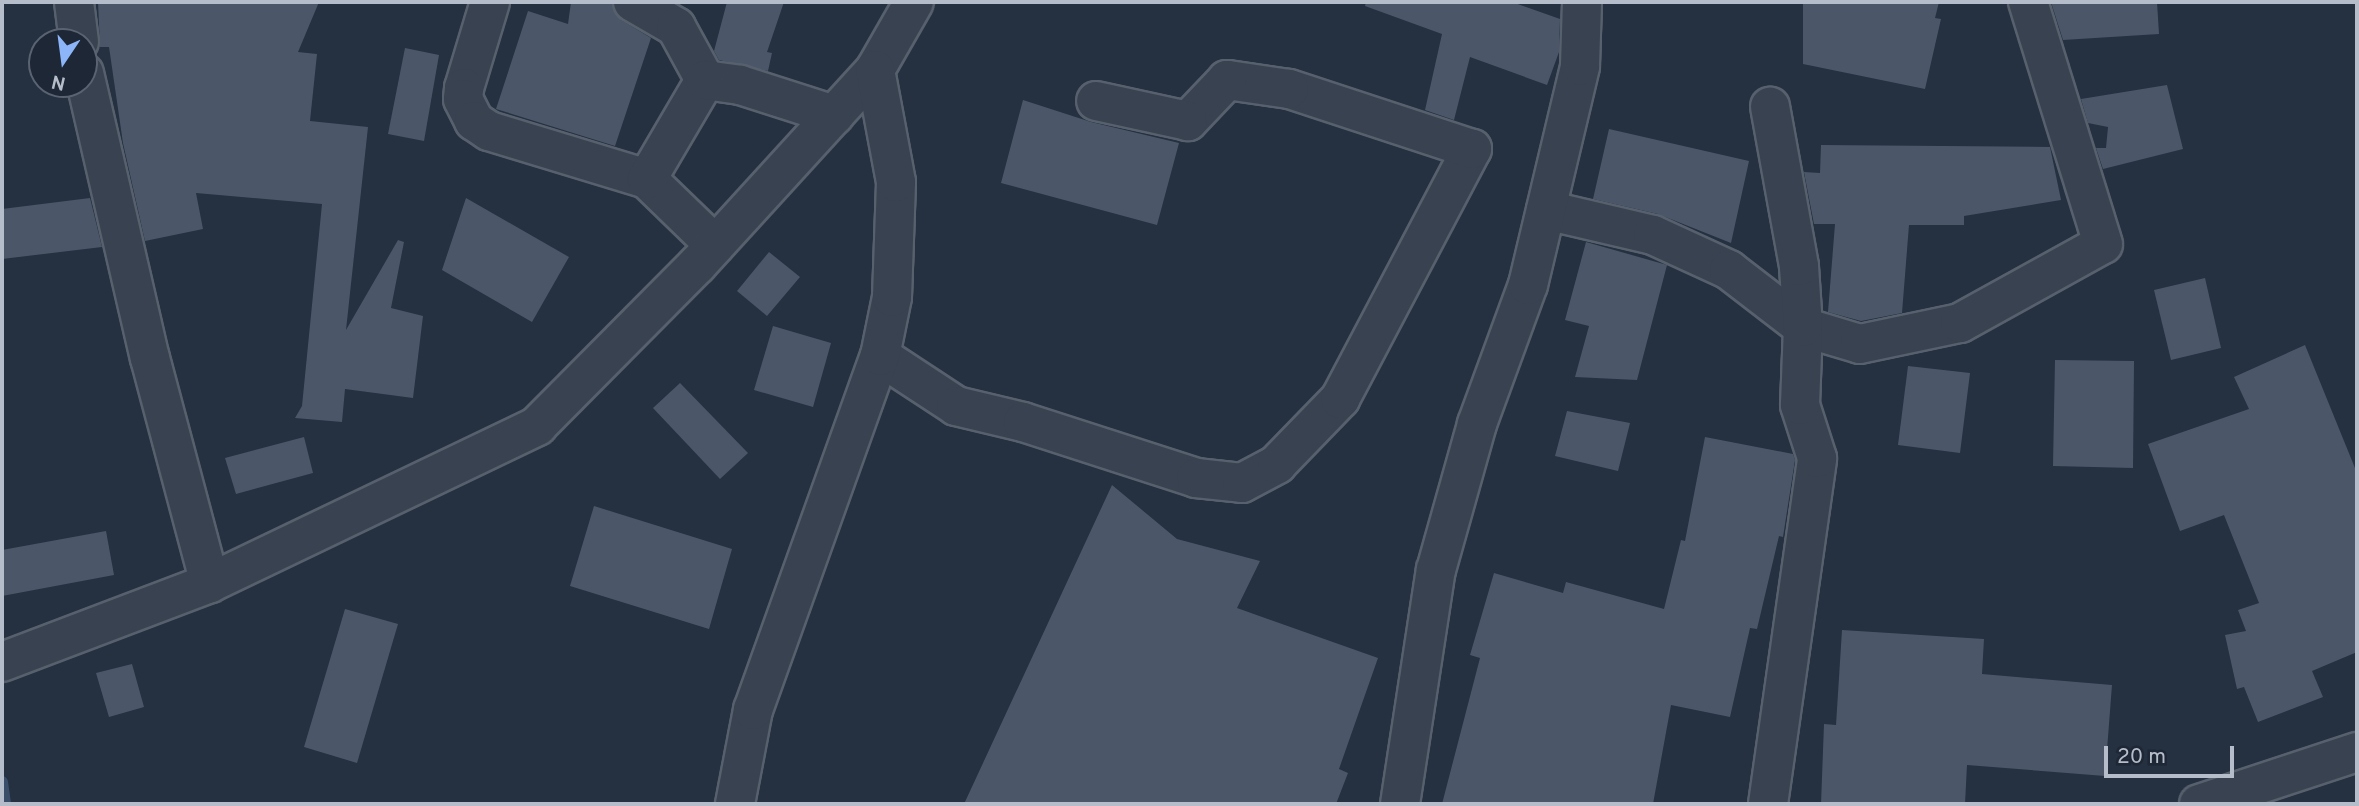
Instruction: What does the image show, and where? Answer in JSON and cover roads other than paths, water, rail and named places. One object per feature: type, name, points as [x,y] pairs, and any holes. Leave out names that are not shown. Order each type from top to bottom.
[{"type":"street","points":[[74,2],[77,28]]},
{"type":"street","points":[[490,2],[464,88],[463,99],[474,121],[489,131],[648,179],[715,245]]},
{"type":"street","points":[[633,2],[676,27],[705,80]]},
{"type":"street","points":[[9,659],[211,583],[537,426],[715,245],[834,116],[874,70],[914,2]]},
{"type":"street","points":[[1400,804],[1436,570],[1477,424],[1528,285],[1580,65],[1581,2]]},
{"type":"street","points":[[1546,210],[1653,235],[1717,264],[1803,327],[1860,344],[1960,323],[2103,244],[2028,2]]},
{"type":"street","points":[[735,804],[752,710],[880,356],[892,297],[896,182],[874,70]]},
{"type":"street","points":[[648,179],[705,80]]},
{"type":"street","points":[[705,80],[740,85],[834,116]]},
{"type":"street","points":[[880,356],[957,405],[1023,422],[1196,478],[1242,483],[1277,464],[1340,399],[1472,149],[1289,89],[1227,80],[1188,121],[1096,101]]},
{"type":"street","points":[[90,98],[150,358],[211,583]]},
{"type":"street","points":[[1768,804],[1816,482],[1817,458],[1800,405],[1803,327],[1799,266],[1770,107]]},
{"type":"street","points":[[2199,804],[2357,752]]},
{"type":"waterway","points":[[2,782],[5,804]]}]
